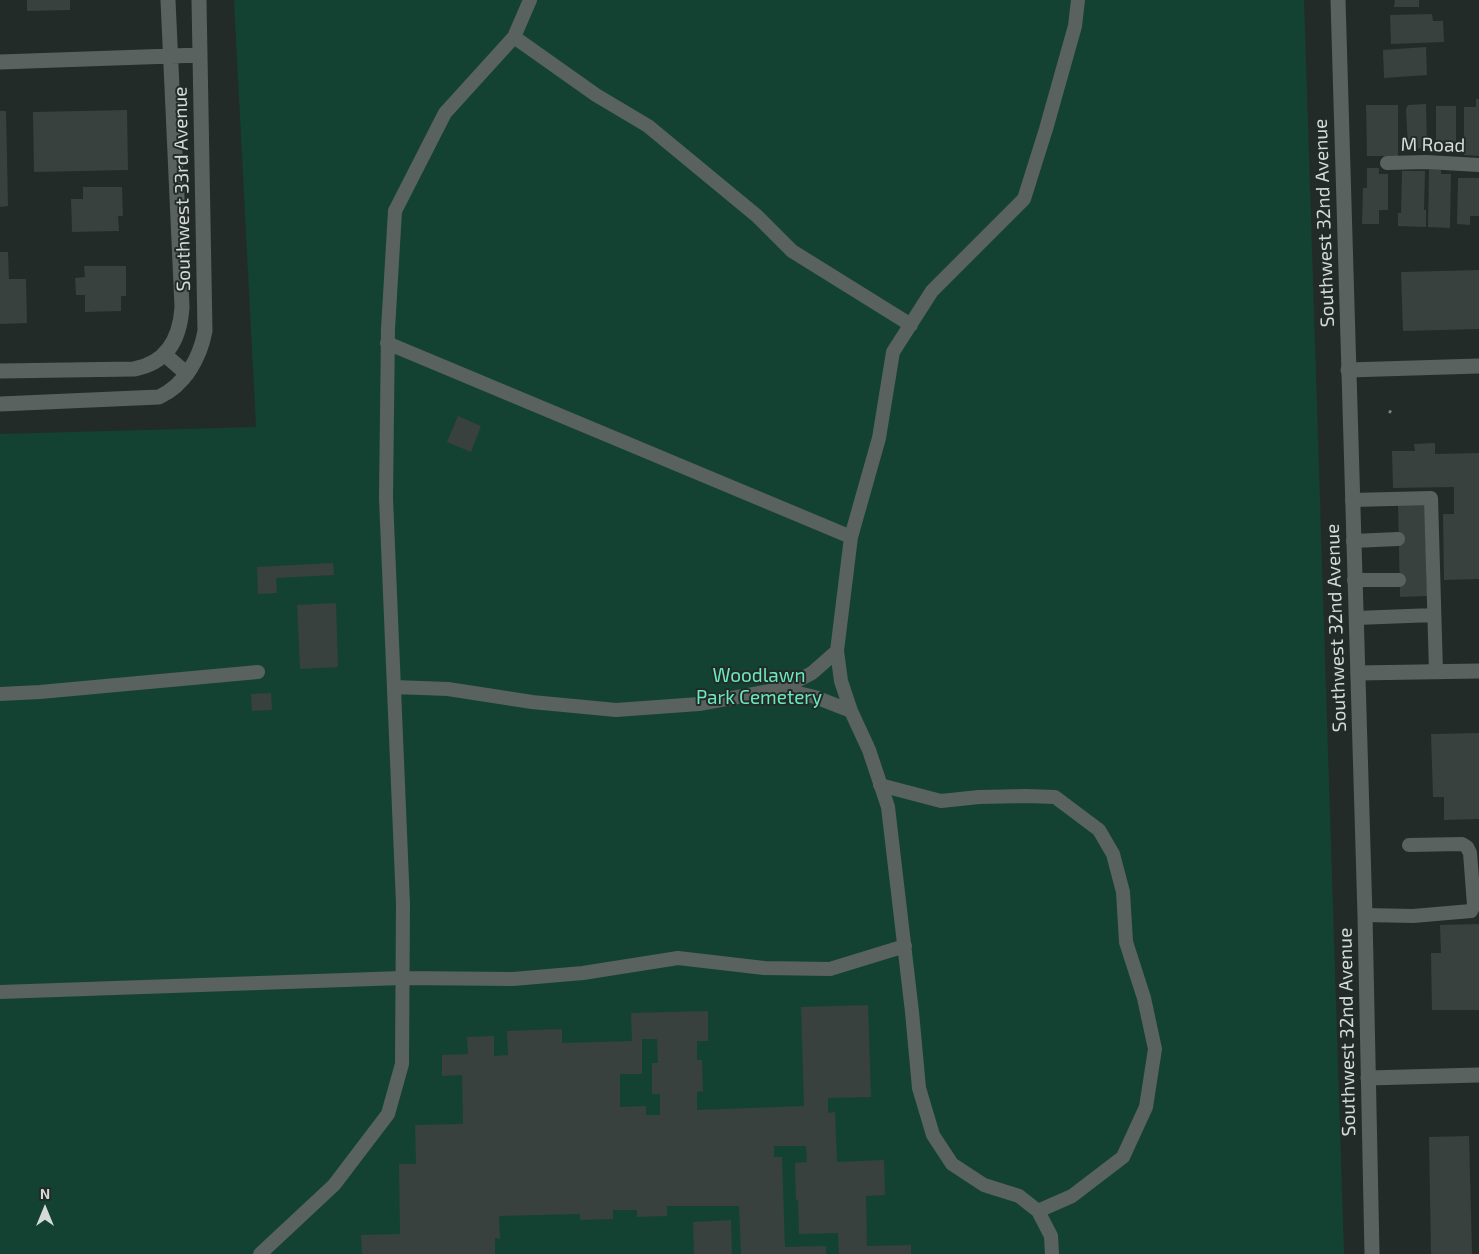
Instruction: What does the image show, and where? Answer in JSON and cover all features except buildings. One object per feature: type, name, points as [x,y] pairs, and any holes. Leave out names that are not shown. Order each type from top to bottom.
[{"type":"street","name":"Southwest 33rd Avenue","points":[[164,354],[176,338],[180,328],[182,307],[168,0]]},
{"type":"street","name":"Southwest 33rd Avenue","points":[[0,404],[159,397],[169,392],[187,374],[198,354],[205,330],[199,0]]},
{"type":"street","name":"Southwest 32nd Avenue","points":[[1338,0],[1365,915],[1372,1254]]},
{"type":"street","points":[[0,62],[200,55]]},
{"type":"street","points":[[0,371],[134,369],[156,362],[164,354],[187,374]]},
{"type":"street","points":[[1348,370],[1479,366]]},
{"type":"street","points":[[1358,673],[1479,671]]},
{"type":"street","points":[[1368,1078],[1479,1075]]},
{"type":"lane","points":[[260,1254],[334,1184],[388,1114],[402,1064],[403,904],[386,498],[387,343],[395,211],[445,113],[514,37],[530,0]]},
{"type":"lane","points":[[1052,1254],[1051,1236],[1038,1211],[1019,1196],[984,1184],[952,1164],[933,1135],[919,1088],[888,807],[869,750],[851,712],[841,681],[837,651],[851,537],[879,438],[894,352],[932,291],[1024,198],[1075,26],[1078,0]]},
{"type":"lane","points":[[514,37],[596,95],[648,126],[757,216],[792,251],[910,325]]},
{"type":"lane","name":"M Road","points":[[1387,164],[1426,162],[1479,165]]},
{"type":"lane","points":[[387,343],[851,537]]},
{"type":"lane","points":[[1352,500],[1431,498],[1429,538],[1430,579],[1434,615],[1436,672]]},
{"type":"lane","points":[[1353,541],[1398,539]]},
{"type":"lane","points":[[1354,580],[1399,580]]},
{"type":"lane","points":[[1356,618],[1434,615]]},
{"type":"lane","points":[[394,687],[448,689],[532,702],[616,710],[699,704],[782,689],[812,673],[837,651]]},
{"type":"lane","points":[[0,694],[258,672]]},
{"type":"lane","points":[[782,689],[815,697],[851,712]]},
{"type":"lane","points":[[880,785],[941,801],[979,797],[1055,797],[1100,830],[1113,854],[1122,892],[1126,942],[1144,998],[1156,1050],[1146,1107],[1122,1157],[1072,1196],[1038,1211]]},
{"type":"lane","points":[[1365,915],[1414,916],[1472,911],[1474,905],[1470,853],[1467,847],[1462,844],[1409,845]]},
{"type":"lane","points":[[0,992],[402,978],[522,978],[583,973],[678,958],[764,968],[830,969],[904,946]]},
{"type":"green space","name":"Woodlawn Park Cemetery","points":[[234,0],[1304,0],[1344,1254],[0,1254],[0,434],[256,427]]}]
